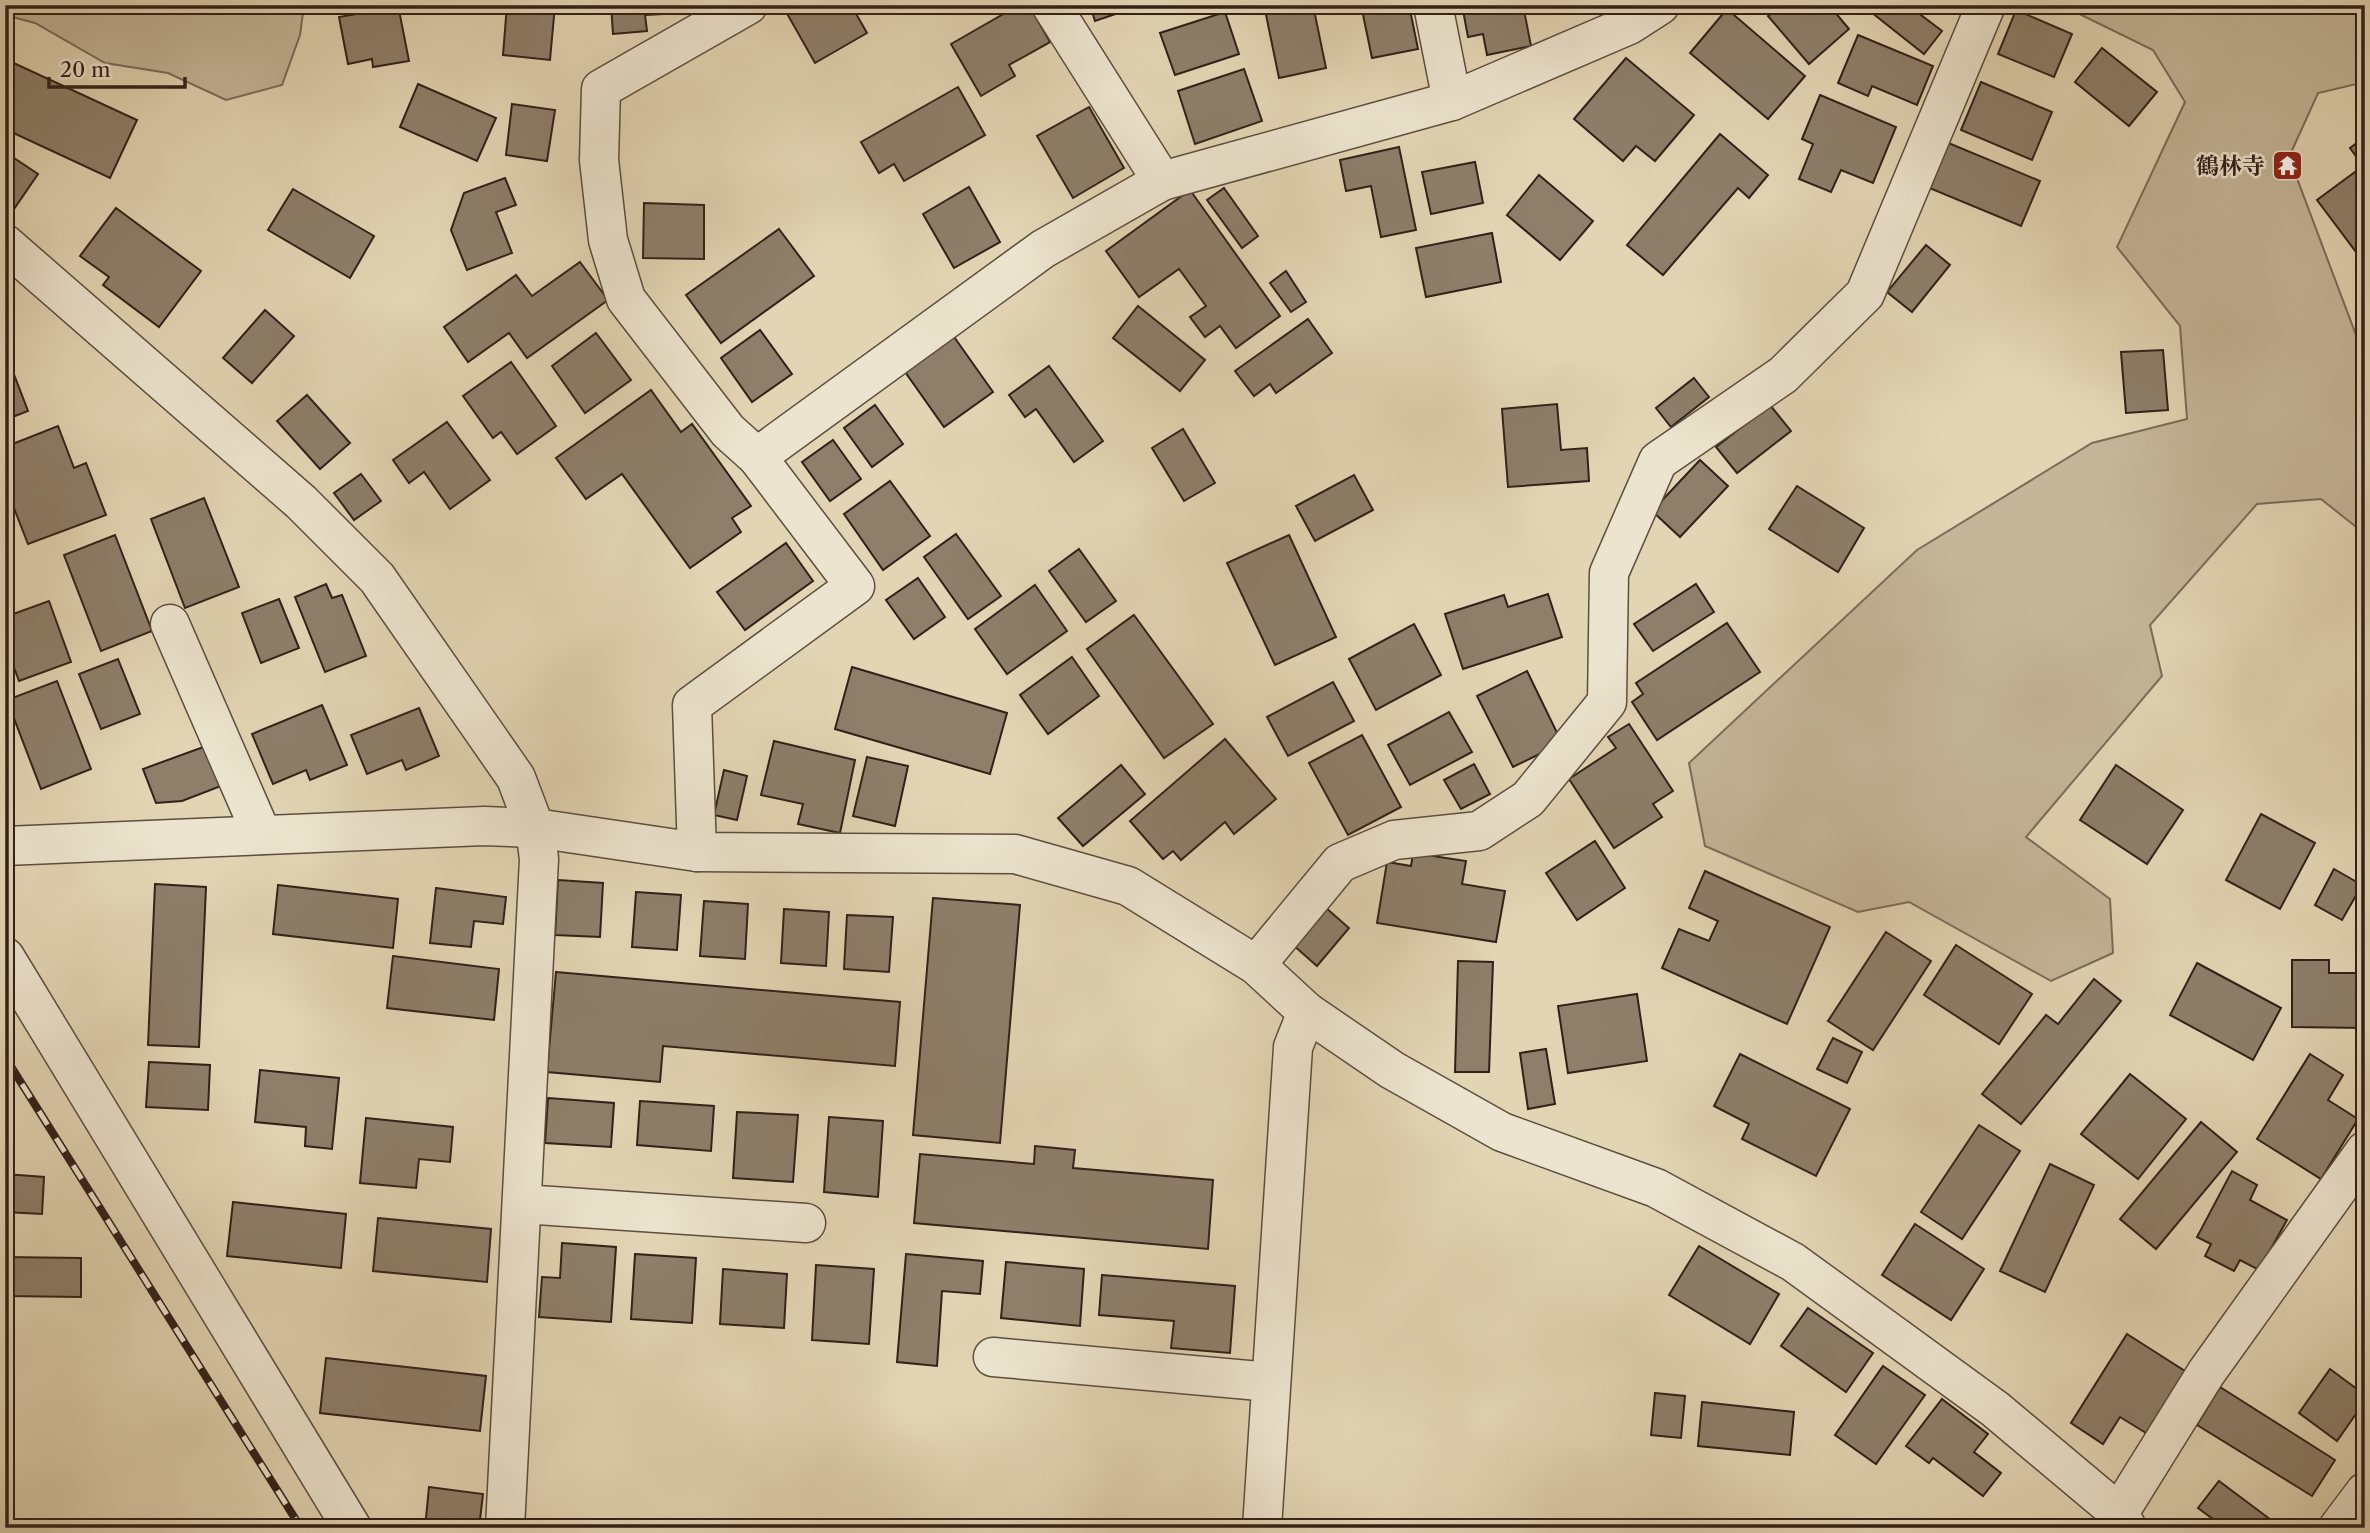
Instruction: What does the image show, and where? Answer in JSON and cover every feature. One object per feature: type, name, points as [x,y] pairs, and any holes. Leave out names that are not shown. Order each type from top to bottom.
[{"type":"street","points":[[697,852],[692,705],[855,586],[757,457],[727,431],[626,299],[608,240],[599,160],[601,89],[748,5]]},
{"type":"street","points":[[1051,5],[1162,181]]},
{"type":"street","points":[[1433,5],[1452,101]]},
{"type":"street","points":[[757,457],[1043,249],[1162,181],[1452,101],[1629,25],[1660,5]]},
{"type":"street","points":[[1256,965],[1340,863],[1394,840],[1479,831],[1528,799],[1607,702],[1609,573],[1658,461],[1783,375],[1865,294],[1986,5]]},
{"type":"street","points":[[5,244],[302,502],[377,578],[516,778],[535,828],[539,859],[505,1528]]},
{"type":"street","points":[[170,624],[262,835]]},
{"type":"street","points":[[5,846],[484,826],[535,828],[697,852],[1015,854],[1128,886],[1256,965],[1307,1012],[1392,1070],[1502,1132],[1657,1188],[1793,1262],[1995,1409],[2123,1521],[2206,1373],[2365,1151]]},
{"type":"street","points":[[5,957],[352,1528]]},
{"type":"street","points":[[1262,1528],[1293,1047],[1307,1012]]},
{"type":"street","points":[[522,1205],[806,1223]]},
{"type":"street","points":[[993,1357],[1271,1382]]},
{"type":"street","points":[[2338,1528],[2365,1492]]},
{"type":"shaded area","points":[[5,5],[304,5],[300,35],[282,85],[226,100],[168,73],[105,63],[35,23],[5,15]]},
{"type":"shaded area","points":[[2061,5],[2365,5],[2365,82],[2318,93],[2289,157],[2365,359],[2365,534],[2321,499],[2257,504],[2150,625],[2162,676],[2026,837],[2110,899],[2113,953],[2051,981],[1909,902],[1858,912],[1705,846],[1689,763],[1917,550],[2092,443],[2187,419],[2180,326],[2117,247],[2185,102],[2153,50]]},
{"type":"building","points":[[361,5],[398,5],[409,61],[373,67],[372,59],[348,64],[339,17],[362,13]]},
{"type":"building","points":[[507,5],[555,5],[550,60],[503,55]]},
{"type":"building","points":[[611,5],[663,5],[663,14],[645,15],[647,31],[613,34]]},
{"type":"building","points":[[792,5],[851,5],[867,33],[815,63],[785,10]]},
{"type":"building","points":[[1019,5],[1029,5],[1050,42],[1009,65],[1015,76],[981,96],[951,44]]},
{"type":"building","points":[[1090,5],[1142,5],[1095,21]]},
{"type":"building","points":[[1264,5],[1313,5],[1326,68],[1279,78]]},
{"type":"building","points":[[1361,5],[1409,5],[1418,49],[1372,58]]},
{"type":"building","points":[[1462,5],[1523,5],[1531,46],[1487,55],[1483,34],[1468,37]]},
{"type":"building","points":[[1781,5],[1829,5],[1849,29],[1809,64],[1768,16]]},
{"type":"building","points":[[1876,5],[1929,5],[1921,15],[1942,31],[1924,54],[1871,12]]},
{"type":"building","points":[[1727,9],[1805,76],[1768,119],[1690,53]]},
{"type":"building","points":[[2016,10],[2072,34],[2054,77],[1998,54]]},
{"type":"building","points":[[1225,12],[1239,54],[1175,75],[1160,33]]},
{"type":"building","points":[[1858,35],[1933,66],[1917,105],[1872,86],[1868,96],[1838,83]]},
{"type":"building","points":[[2102,48],[2157,92],[2129,126],[2075,82]]},
{"type":"building","points":[[1626,58],[1694,115],[1655,161],[1636,146],[1623,161],[1574,119]]},
{"type":"building","points":[[5,59],[137,120],[110,178],[5,129]]},
{"type":"building","points":[[1244,69],[1262,121],[1195,144],[1178,91]]},
{"type":"building","points":[[1981,82],[2052,112],[2032,160],[1961,130]]},
{"type":"building","points":[[418,84],[496,118],[477,161],[400,127]]},
{"type":"building","points":[[958,87],[985,135],[904,181],[894,164],[879,173],[861,142]]},
{"type":"building","points":[[1820,95],[1896,127],[1873,183],[1841,170],[1831,192],[1799,179],[1813,144],[1802,139]]},
{"type":"building","points":[[512,104],[555,110],[547,161],[506,155]]},
{"type":"building","points":[[1089,107],[1124,168],[1073,198],[1037,136]]},
{"type":"building","points":[[1720,134],[1768,175],[1749,198],[1738,188],[1663,275],[1627,245]]},
{"type":"building","points":[[2365,137],[2365,264],[2317,200],[2363,166],[2350,148]]},
{"type":"building","points":[[1946,142],[2040,181],[2021,226],[1927,187]]},
{"type":"building","points":[[1399,147],[1416,230],[1381,237],[1371,186],[1346,191],[1340,160]]},
{"type":"building","points":[[5,152],[38,174],[14,209],[5,202]]},
{"type":"building","points":[[1475,162],[1483,203],[1431,214],[1422,172]]},
{"type":"building","points":[[1539,175],[1593,221],[1560,260],[1507,215]]},
{"type":"building","points":[[505,178],[516,205],[496,212],[512,253],[467,270],[451,230],[464,193]]},
{"type":"building","points":[[969,187],[1000,242],[954,268],[923,214]]},
{"type":"building","points":[[1224,188],[1258,236],[1242,248],[1207,200]]},
{"type":"building","points":[[293,189],[374,236],[350,278],[268,230]]},
{"type":"building","points":[[1190,190],[1280,316],[1236,348],[1220,326],[1205,337],[1190,317],[1206,306],[1179,269],[1139,297],[1106,251]]},
{"type":"building","points":[[644,203],[704,205],[704,259],[643,258]]},
{"type":"building","points":[[116,208],[201,271],[159,327],[103,285],[109,277],[80,256]]},
{"type":"building","points":[[779,229],[814,276],[721,343],[686,295]]},
{"type":"building","points":[[1492,233],[1501,282],[1426,297],[1416,248]]},
{"type":"building","points":[[1926,245],[1950,265],[1912,312],[1887,292]]},
{"type":"building","points":[[580,262],[608,300],[527,358],[509,333],[468,362],[444,327],[516,275],[532,296]]},
{"type":"building","points":[[1286,271],[1306,302],[1291,312],[1270,283]]},
{"type":"building","points":[[1138,306],[1205,360],[1180,391],[1113,338]]},
{"type":"building","points":[[265,310],[294,336],[252,383],[223,358]]},
{"type":"building","points":[[1308,319],[1332,353],[1276,393],[1270,384],[1254,396],[1235,371]]},
{"type":"building","points":[[760,330],[792,374],[752,402],[721,358]]},
{"type":"building","points":[[596,333],[631,380],[585,413],[552,366]]},
{"type":"building","points":[[952,334],[993,392],[944,427],[903,369]]},
{"type":"building","points":[[2163,350],[2168,410],[2126,413],[2121,352]]},
{"type":"building","points":[[5,351],[28,411],[5,420]]},
{"type":"building","points":[[511,362],[556,426],[517,454],[501,432],[493,438],[463,396]]},
{"type":"building","points":[[1049,366],[1103,441],[1074,462],[1036,409],[1025,417],[1009,395]]},
{"type":"building","points":[[1694,378],[1709,397],[1671,427],[1656,408]]},
{"type":"building","points":[[651,390],[681,432],[692,424],[751,506],[732,518],[741,532],[690,568],[622,474],[586,499],[556,458]]},
{"type":"building","points":[[307,395],[350,443],[320,469],[277,421]]},
{"type":"building","points":[[1557,404],[1561,450],[1587,448],[1589,481],[1508,487],[1502,409]]},
{"type":"building","points":[[875,405],[903,444],[872,467],[844,428]]},
{"type":"building","points":[[1770,405],[1791,431],[1737,473],[1716,447]]},
{"type":"building","points":[[447,422],[490,480],[450,509],[424,472],[409,483],[393,460]]},
{"type":"building","points":[[58,426],[74,468],[86,463],[106,515],[28,544],[5,485],[5,447]]},
{"type":"building","points":[[1183,429],[1215,483],[1184,501],[1152,448]]},
{"type":"building","points":[[833,440],[861,479],[830,501],[802,462]]},
{"type":"building","points":[[1700,460],[1728,486],[1680,537],[1652,511]]},
{"type":"building","points":[[361,474],[381,501],[354,520],[334,493]]},
{"type":"building","points":[[1354,475],[1373,510],[1315,541],[1296,506]]},
{"type":"building","points":[[890,481],[930,536],[883,570],[844,514]]},
{"type":"building","points":[[1797,486],[1864,528],[1838,572],[1769,529]]},
{"type":"building","points":[[204,498],[239,587],[185,608],[151,519]]},
{"type":"building","points":[[956,534],[1001,596],[968,619],[924,557]]},
{"type":"building","points":[[115,535],[152,631],[101,651],[64,555]]},
{"type":"building","points":[[1289,535],[1336,637],[1275,665],[1227,563]]},
{"type":"building","points":[[786,543],[813,581],[745,630],[717,592]]},
{"type":"building","points":[[1079,549],[1116,601],[1086,622],[1049,571]]},
{"type":"building","points":[[918,578],[945,617],[914,639],[886,600]]},
{"type":"building","points":[[326,584],[332,598],[342,595],[366,656],[325,672],[295,597]]},
{"type":"building","points":[[1696,584],[1714,612],[1653,651],[1634,624]]},
{"type":"building","points":[[1035,585],[1067,631],[1007,674],[975,629]]},
{"type":"building","points":[[1548,594],[1562,637],[1463,669],[1445,614],[1504,595],[1508,607]]},
{"type":"building","points":[[279,599],[299,648],[261,663],[242,613]]},
{"type":"building","points":[[49,601],[71,662],[19,681],[5,643],[5,617]]},
{"type":"building","points":[[1134,615],[1213,724],[1164,758],[1087,649]]},
{"type":"building","points":[[1727,623],[1760,672],[1657,740],[1632,702],[1643,694],[1636,683]]},
{"type":"building","points":[[1414,624],[1441,675],[1376,710],[1349,659]]},
{"type":"building","points":[[1072,657],[1099,696],[1048,734],[1020,695]]},
{"type":"building","points":[[118,659],[140,714],[101,729],[79,674]]},
{"type":"building","points":[[852,667],[1007,713],[990,774],[835,729]]},
{"type":"building","points":[[1527,671],[1562,743],[1513,767],[1477,696]]},
{"type":"building","points":[[57,681],[91,769],[41,789],[7,700]]},
{"type":"building","points":[[1333,682],[1354,721],[1288,756],[1267,717]]},
{"type":"building","points":[[322,705],[347,765],[310,780],[306,770],[273,784],[252,734]]},
{"type":"building","points":[[419,708],[439,756],[406,770],[402,760],[367,774],[351,735]]},
{"type":"building","points":[[1449,712],[1472,752],[1410,785],[1388,745]]},
{"type":"building","points":[[1629,724],[1673,791],[1653,804],[1662,817],[1614,848],[1569,779],[1616,748],[1608,737]]},
{"type":"building","points":[[1362,735],[1401,807],[1348,835],[1309,763]]},
{"type":"building","points":[[1225,739],[1276,799],[1234,834],[1225,822],[1181,860],[1173,851],[1163,859],[1130,821]]},
{"type":"building","points":[[774,741],[855,760],[840,833],[798,824],[803,804],[761,795]]},
{"type":"building","points":[[206,746],[221,786],[182,801],[156,803],[143,769]]},
{"type":"building","points":[[867,757],[908,766],[895,826],[853,816]]},
{"type":"building","points":[[1474,764],[1490,794],[1461,809],[1444,780]]},
{"type":"building","points":[[1121,765],[1145,794],[1083,846],[1058,818]]},
{"type":"building","points":[[2116,765],[2183,810],[2147,864],[2080,820]]},
{"type":"building","points":[[724,770],[747,776],[737,820],[714,815]]},
{"type":"building","points":[[2261,814],[2315,843],[2280,909],[2226,880]]},
{"type":"building","points":[[1595,841],[1625,888],[1577,920],[1546,873]]},
{"type":"building","points":[[1413,853],[1466,861],[1462,884],[1505,891],[1496,942],[1377,923],[1387,862],[1411,866]]},
{"type":"building","points":[[2334,869],[2362,885],[2342,920],[2315,905]]},
{"type":"building","points":[[1705,871],[1830,927],[1787,1024],[1662,968],[1679,929],[1709,941],[1718,921],[1689,908]]},
{"type":"building","points":[[558,880],[603,883],[600,937],[555,935]]},
{"type":"building","points":[[155,884],[206,887],[199,1047],[148,1045]]},
{"type":"building","points":[[278,885],[398,899],[393,948],[273,934]]},
{"type":"building","points":[[436,888],[506,897],[503,924],[474,921],[471,947],[430,943]]},
{"type":"building","points":[[636,892],[681,895],[677,950],[632,947]]},
{"type":"building","points":[[933,898],[1020,905],[1000,1143],[913,1135]]},
{"type":"building","points":[[704,901],[748,904],[745,959],[700,956]]},
{"type":"building","points":[[1325,907],[1349,928],[1317,966],[1293,945]]},
{"type":"building","points":[[784,909],[829,912],[826,966],[781,963]]},
{"type":"building","points":[[847,915],[893,917],[889,972],[844,969]]},
{"type":"building","points":[[1886,932],[1931,961],[1873,1050],[1828,1021]]},
{"type":"building","points":[[1956,945],[2032,994],[1999,1044],[1924,995]]},
{"type":"building","points":[[393,956],[499,969],[494,1020],[387,1008]]},
{"type":"building","points":[[2292,960],[2329,960],[2329,973],[2365,973],[2365,1028],[2292,1027]]},
{"type":"building","points":[[1458,961],[1493,962],[1489,1072],[1455,1072]]},
{"type":"building","points":[[2197,963],[2281,1008],[2253,1060],[2170,1015]]},
{"type":"building","points":[[556,972],[900,1002],[895,1066],[663,1046],[660,1082],[547,1072]]},
{"type":"building","points":[[2094,979],[2121,1001],[2021,1124],[1982,1094],[2046,1015],[2058,1024]]},
{"type":"building","points":[[1637,994],[1647,1061],[1568,1073],[1558,1006]]},
{"type":"building","points":[[1833,1038],[1862,1052],[1847,1083],[1817,1069]]},
{"type":"building","points":[[1546,1049],[1555,1104],[1528,1109],[1520,1053]]},
{"type":"building","points":[[1740,1054],[1850,1109],[1816,1176],[1742,1139],[1749,1124],[1714,1106]]},
{"type":"building","points":[[2310,1054],[2343,1075],[2328,1100],[2358,1119],[2321,1179],[2257,1139]]},
{"type":"building","points":[[149,1062],[210,1065],[208,1110],[146,1107]]},
{"type":"building","points":[[260,1070],[339,1078],[332,1149],[305,1146],[306,1127],[255,1122]]},
{"type":"building","points":[[2130,1074],[2186,1119],[2138,1179],[2081,1134]]},
{"type":"building","points":[[548,1098],[614,1103],[611,1147],[545,1143]]},
{"type":"building","points":[[640,1101],[714,1106],[711,1151],[637,1145]]},
{"type":"building","points":[[737,1112],[798,1115],[793,1182],[733,1178]]},
{"type":"building","points":[[829,1117],[883,1121],[878,1197],[824,1192]]},
{"type":"building","points":[[366,1118],[453,1127],[450,1162],[419,1159],[416,1188],[360,1183]]},
{"type":"building","points":[[2201,1122],[2237,1152],[2156,1249],[2120,1219]]},
{"type":"building","points":[[1979,1125],[2020,1151],[1962,1239],[1921,1212]]},
{"type":"building","points":[[1035,1146],[1075,1150],[1073,1168],[1213,1180],[1208,1249],[914,1223],[920,1154],[1034,1164]]},
{"type":"building","points":[[2050,1164],[2094,1185],[2045,1292],[2000,1271]]},
{"type":"building","points":[[2232,1171],[2257,1185],[2250,1200],[2287,1220],[2259,1270],[2240,1260],[2234,1271],[2205,1256],[2211,1244],[2197,1237]]},
{"type":"building","points":[[5,1174],[44,1177],[42,1214],[5,1212]]},
{"type":"building","points":[[233,1202],[346,1214],[341,1268],[227,1256]]},
{"type":"building","points":[[378,1218],[491,1229],[487,1282],[373,1271]]},
{"type":"building","points":[[1915,1224],[1984,1269],[1951,1320],[1882,1275]]},
{"type":"building","points":[[562,1243],[616,1247],[611,1322],[539,1317],[542,1277],[560,1278]]},
{"type":"building","points":[[1699,1246],[1779,1294],[1750,1344],[1669,1295]]},
{"type":"building","points":[[635,1254],[696,1258],[692,1323],[631,1319]]},
{"type":"building","points":[[906,1254],[983,1261],[980,1294],[942,1291],[937,1366],[897,1362]]},
{"type":"building","points":[[5,1257],[81,1258],[81,1297],[5,1296]]},
{"type":"building","points":[[1006,1262],[1084,1269],[1080,1326],[1001,1318]]},
{"type":"building","points":[[816,1265],[874,1269],[869,1344],[812,1340]]},
{"type":"building","points":[[723,1269],[787,1274],[784,1328],[720,1324]]},
{"type":"building","points":[[1102,1275],[1235,1286],[1230,1353],[1171,1348],[1174,1321],[1099,1315]]},
{"type":"building","points":[[1808,1308],[1873,1353],[1846,1392],[1781,1346]]},
{"type":"building","points":[[2127,1334],[2185,1371],[2146,1433],[2120,1417],[2103,1444],[2071,1423]]},
{"type":"building","points":[[326,1358],[486,1376],[480,1431],[320,1413]]},
{"type":"building","points":[[1883,1366],[1925,1395],[1876,1464],[1835,1435]]},
{"type":"building","points":[[2330,1369],[2365,1395],[2365,1401],[2337,1441],[2299,1413]]},
{"type":"building","points":[[2220,1387],[2335,1460],[2312,1496],[2197,1425]]},
{"type":"building","points":[[1655,1393],[1685,1396],[1681,1438],[1651,1435]]},
{"type":"building","points":[[1942,1399],[1988,1434],[1974,1452],[2001,1473],[1983,1496],[1933,1458],[1929,1463],[1906,1446]]},
{"type":"building","points":[[1702,1402],[1794,1412],[1790,1455],[1698,1446]]},
{"type":"building","points":[[2219,1481],[2275,1523],[2271,1528],[2225,1528],[2198,1508]]},
{"type":"building","points":[[429,1487],[483,1494],[479,1528],[425,1528]]},
{"type":"railway","points":[[5,1057],[301,1528]]},
{"type":"place","name":"鶴林寺","points":[[2288,166]]}]
